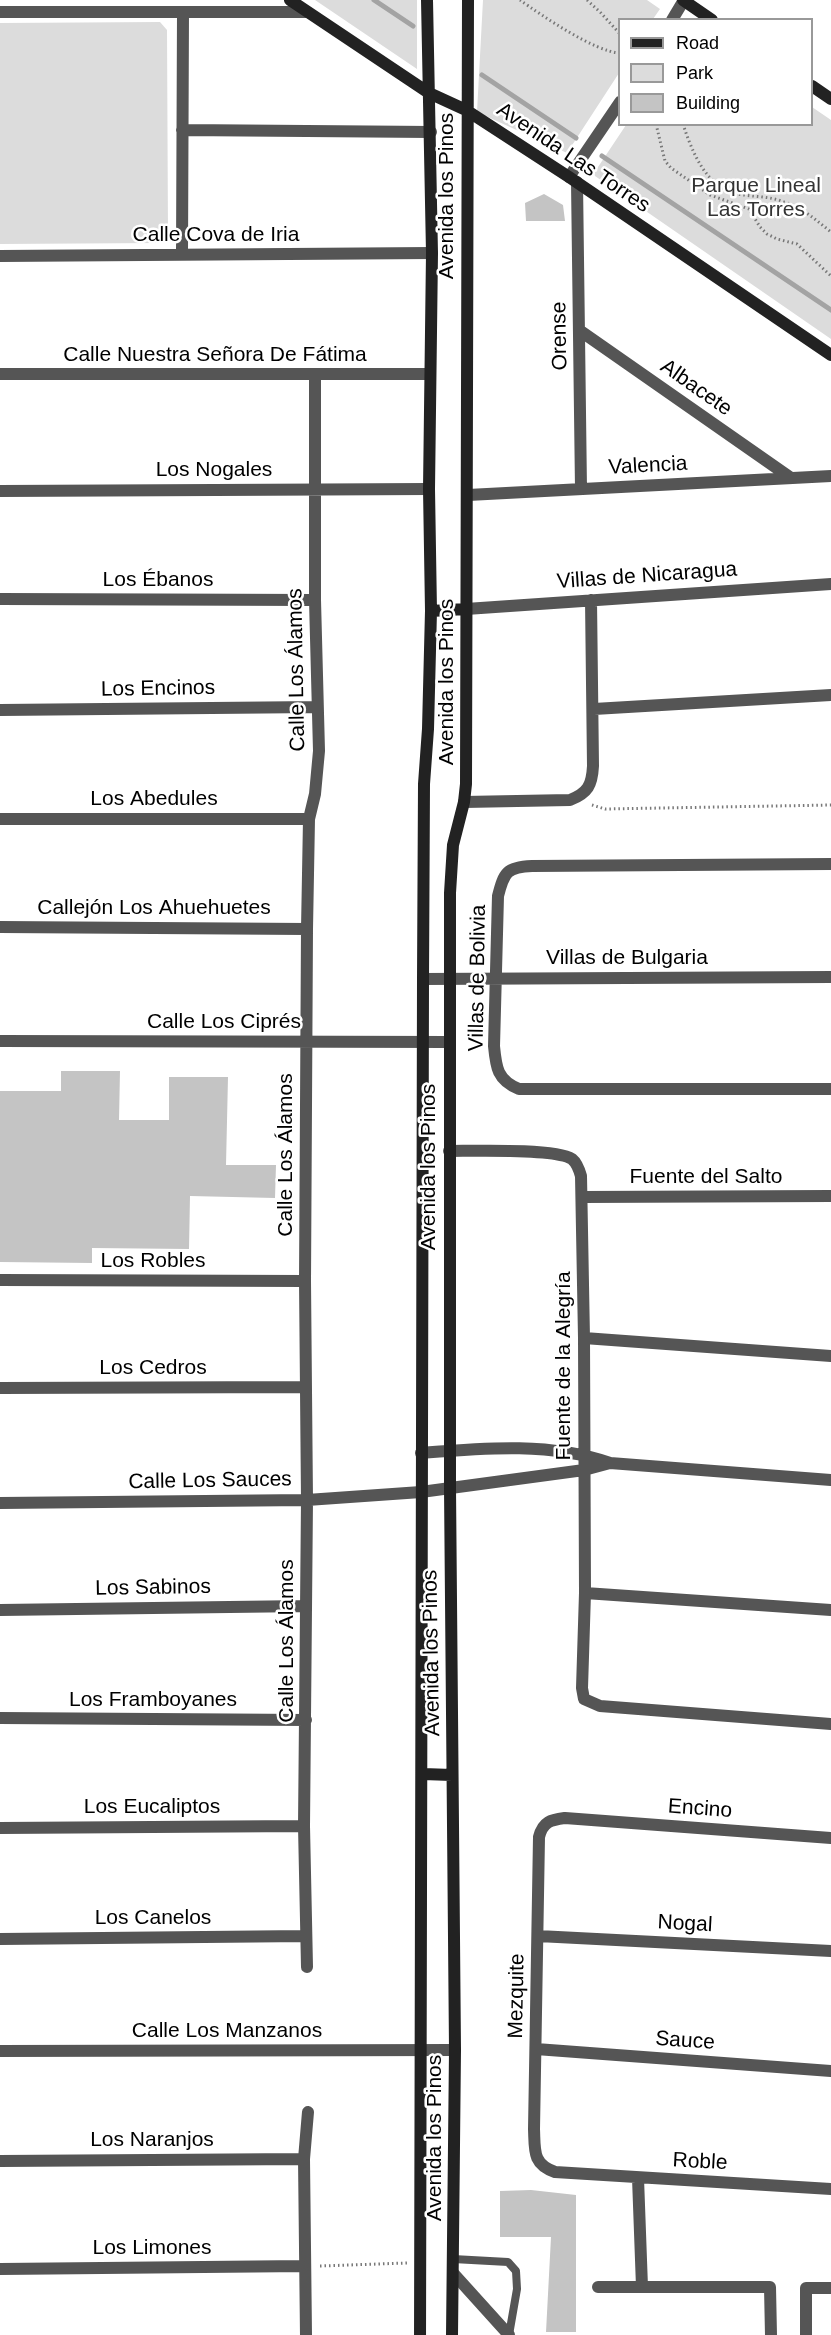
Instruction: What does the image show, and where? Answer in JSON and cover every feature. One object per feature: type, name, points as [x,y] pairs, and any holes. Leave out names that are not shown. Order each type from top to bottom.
[{"type":"street","name":"Avenida Las Torres","points":[[290,0],[429,93],[466,110],[573,180],[831,355]]},
{"type":"street","name":"Avenida los Pinos","points":[[420,2335],[424,784],[431,611],[429,489],[432,253],[427,0]]},
{"type":"street","name":"Avenida los Pinos","points":[[452,2335],[455,2050],[450,1488],[449,978],[453,845],[466,784],[468,0]]},
{"type":"street","points":[[673,18],[684,0],[709,18]]},
{"type":"street","points":[[0,12],[307,12]]},
{"type":"street","points":[[182,254],[183,12]]},
{"type":"street","points":[[813,87],[831,99]]},
{"type":"street","points":[[573,180],[618,105]]},
{"type":"street","points":[[182,130],[431,132]]},
{"type":"street","name":"Orense","points":[[573,180],[579,330],[581,489]]},
{"type":"street","name":"Calle Cova de Iria","points":[[0,256],[432,253]]},
{"type":"street","name":"Albacete","points":[[579,330],[791,478]]},
{"type":"street","name":"Calle Nuestra Señora De Fátima","points":[[0,374],[430,374]]},
{"type":"street","name":"Calle Los Álamos","points":[[307,1967],[304,1826],[307,1500],[306,1041],[309,819],[318,771],[315,375]]},
{"type":"street","name":"Valencia","points":[[468,495],[831,476]]},
{"type":"street","name":"Los Nogales","points":[[0,491],[429,489]]},
{"type":"street","name":"Villas de Nicaragua","points":[[466,609],[831,584]]},
{"type":"street","name":"Los Ébanos","points":[[0,600],[315,600]]},
{"type":"street","points":[[464,802],[570,800],[583,795],[589,788],[593,778],[594,709],[591,600]]},
{"type":"street","points":[[431,611],[466,609]]},
{"type":"street","points":[[594,709],[831,695]]},
{"type":"street","name":"Los Encinos","points":[[0,710],[317,707]]},
{"type":"street","name":"Los Abedules","points":[[0,819],[309,819]]},
{"type":"street","name":"Villas de Bolivia","points":[[831,864],[518,866],[508,870],[503,877],[498,896],[494,1046],[497,1068],[501,1077],[508,1084],[519,1089],[831,1089]]},
{"type":"street","name":"Callejón Los Ahuehuetes","points":[[0,927],[307,929]]},
{"type":"street","name":"Villas de Bulgaria","points":[[423,979],[831,977]]},
{"type":"street","name":"Calle Los Ciprés","points":[[0,1041],[449,1042]]},
{"type":"street","name":"Fuente de la Alegría","points":[[449,1151],[545,1153],[566,1156],[579,1168],[582,1197],[584,1338],[585,1593],[582,1670],[585,1699],[600,1706],[831,1724]]},
{"type":"street","name":"Fuente del Salto","points":[[582,1197],[831,1196]]},
{"type":"street","name":"Los Robles","points":[[0,1280],[305,1281]]},
{"type":"street","points":[[584,1338],[831,1356]]},
{"type":"street","name":"Los Cedros","points":[[0,1388],[305,1387]]},
{"type":"street","points":[[421,1453],[491,1448],[584,1454],[610,1462],[831,1480]]},
{"type":"street","name":"Calle Los Sauces","points":[[0,1503],[307,1500],[421,1492],[584,1470],[610,1462]]},
{"type":"street","points":[[585,1593],[831,1610]]},
{"type":"street","name":"Los Sabinos","points":[[0,1610],[306,1606]]},
{"type":"street","name":"Los Framboyanes","points":[[0,1718],[306,1720]]},
{"type":"street","points":[[423,1774],[452,1775]]},
{"type":"street","name":"Encino","points":[[566,1818],[831,1838]]},
{"type":"street","name":"Mezquite","points":[[566,1818],[544,1824],[538,1837],[535,2153],[539,2162],[546,2169],[566,2174]]},
{"type":"street","name":"Los Eucaliptos","points":[[0,1828],[304,1826]]},
{"type":"street","name":"Los Canelos","points":[[0,1939],[306,1936]]},
{"type":"street","name":"Nogal","points":[[538,1936],[831,1951]]},
{"type":"street","name":"Sauce","points":[[536,2049],[831,2071]]},
{"type":"street","name":"Calle Los Manzanos","points":[[0,2050],[455,2050]]},
{"type":"street","points":[[306,2335],[304,2159],[308,2112]]},
{"type":"street","name":"Los Naranjos","points":[[0,2161],[304,2159]]},
{"type":"street","name":"Roble","points":[[566,2174],[831,2189]]},
{"type":"street","points":[[638,2178],[642,2287]]},
{"type":"street","name":"Los Limones","points":[[0,2269],[305,2266]]},
{"type":"street","points":[[453,2273],[509,2335]]},
{"type":"street","points":[[598,2287],[770,2287],[771,2335]]},
{"type":"street","points":[[806,2335],[806,2288],[831,2288]]},
{"type":"lane","points":[[453,2259],[508,2262],[516,2271],[517,2289],[509,2335]]},
{"type":"path","points":[[520,0],[585,40],[611,52],[618,53]]},
{"type":"path","points":[[586,0],[602,13],[618,32]]},
{"type":"path","points":[[656,126],[665,160],[671,168],[717,199],[748,209],[767,234],[797,244],[831,276]]},
{"type":"path","points":[[684,126],[700,163],[716,184],[738,194],[782,201],[809,214],[831,232]]},
{"type":"path","points":[[583,795],[591,804],[605,808],[831,805]]},
{"type":"path","points":[[305,2266],[420,2263]]},
{"type":"green space","points":[[315,0],[417,0],[417,69]]},
{"type":"green space","points":[[483,0],[647,0],[660,9],[654,18],[618,18],[618,75],[567,153],[477,112]]},
{"type":"green space","points":[[160,22],[167,30],[168,236],[161,243],[0,244],[0,23]]},
{"type":"green space","name":"Parque Lineal Las Torres","points":[[813,108],[831,120],[831,339],[595,176],[594,173],[625,126],[813,126]]},
{"type":"building","points":[[544,194],[563,205],[565,221],[526,221],[525,203]]},
{"type":"building","points":[[61,1071],[120,1071],[119,1120],[169,1120],[169,1077],[228,1077],[226,1165],[276,1165],[275,1198],[190,1196],[189,1249],[92,1248],[92,1263],[0,1262],[0,1091],[61,1091]]},
{"type":"building","points":[[531,2190],[576,2195],[576,2332],[546,2332],[551,2237],[500,2237],[500,2191]]},
{"type":"waterway","points":[[374,0],[413,26]]},
{"type":"waterway","points":[[482,75],[576,138]]},
{"type":"waterway","points":[[602,156],[831,310]]}]
